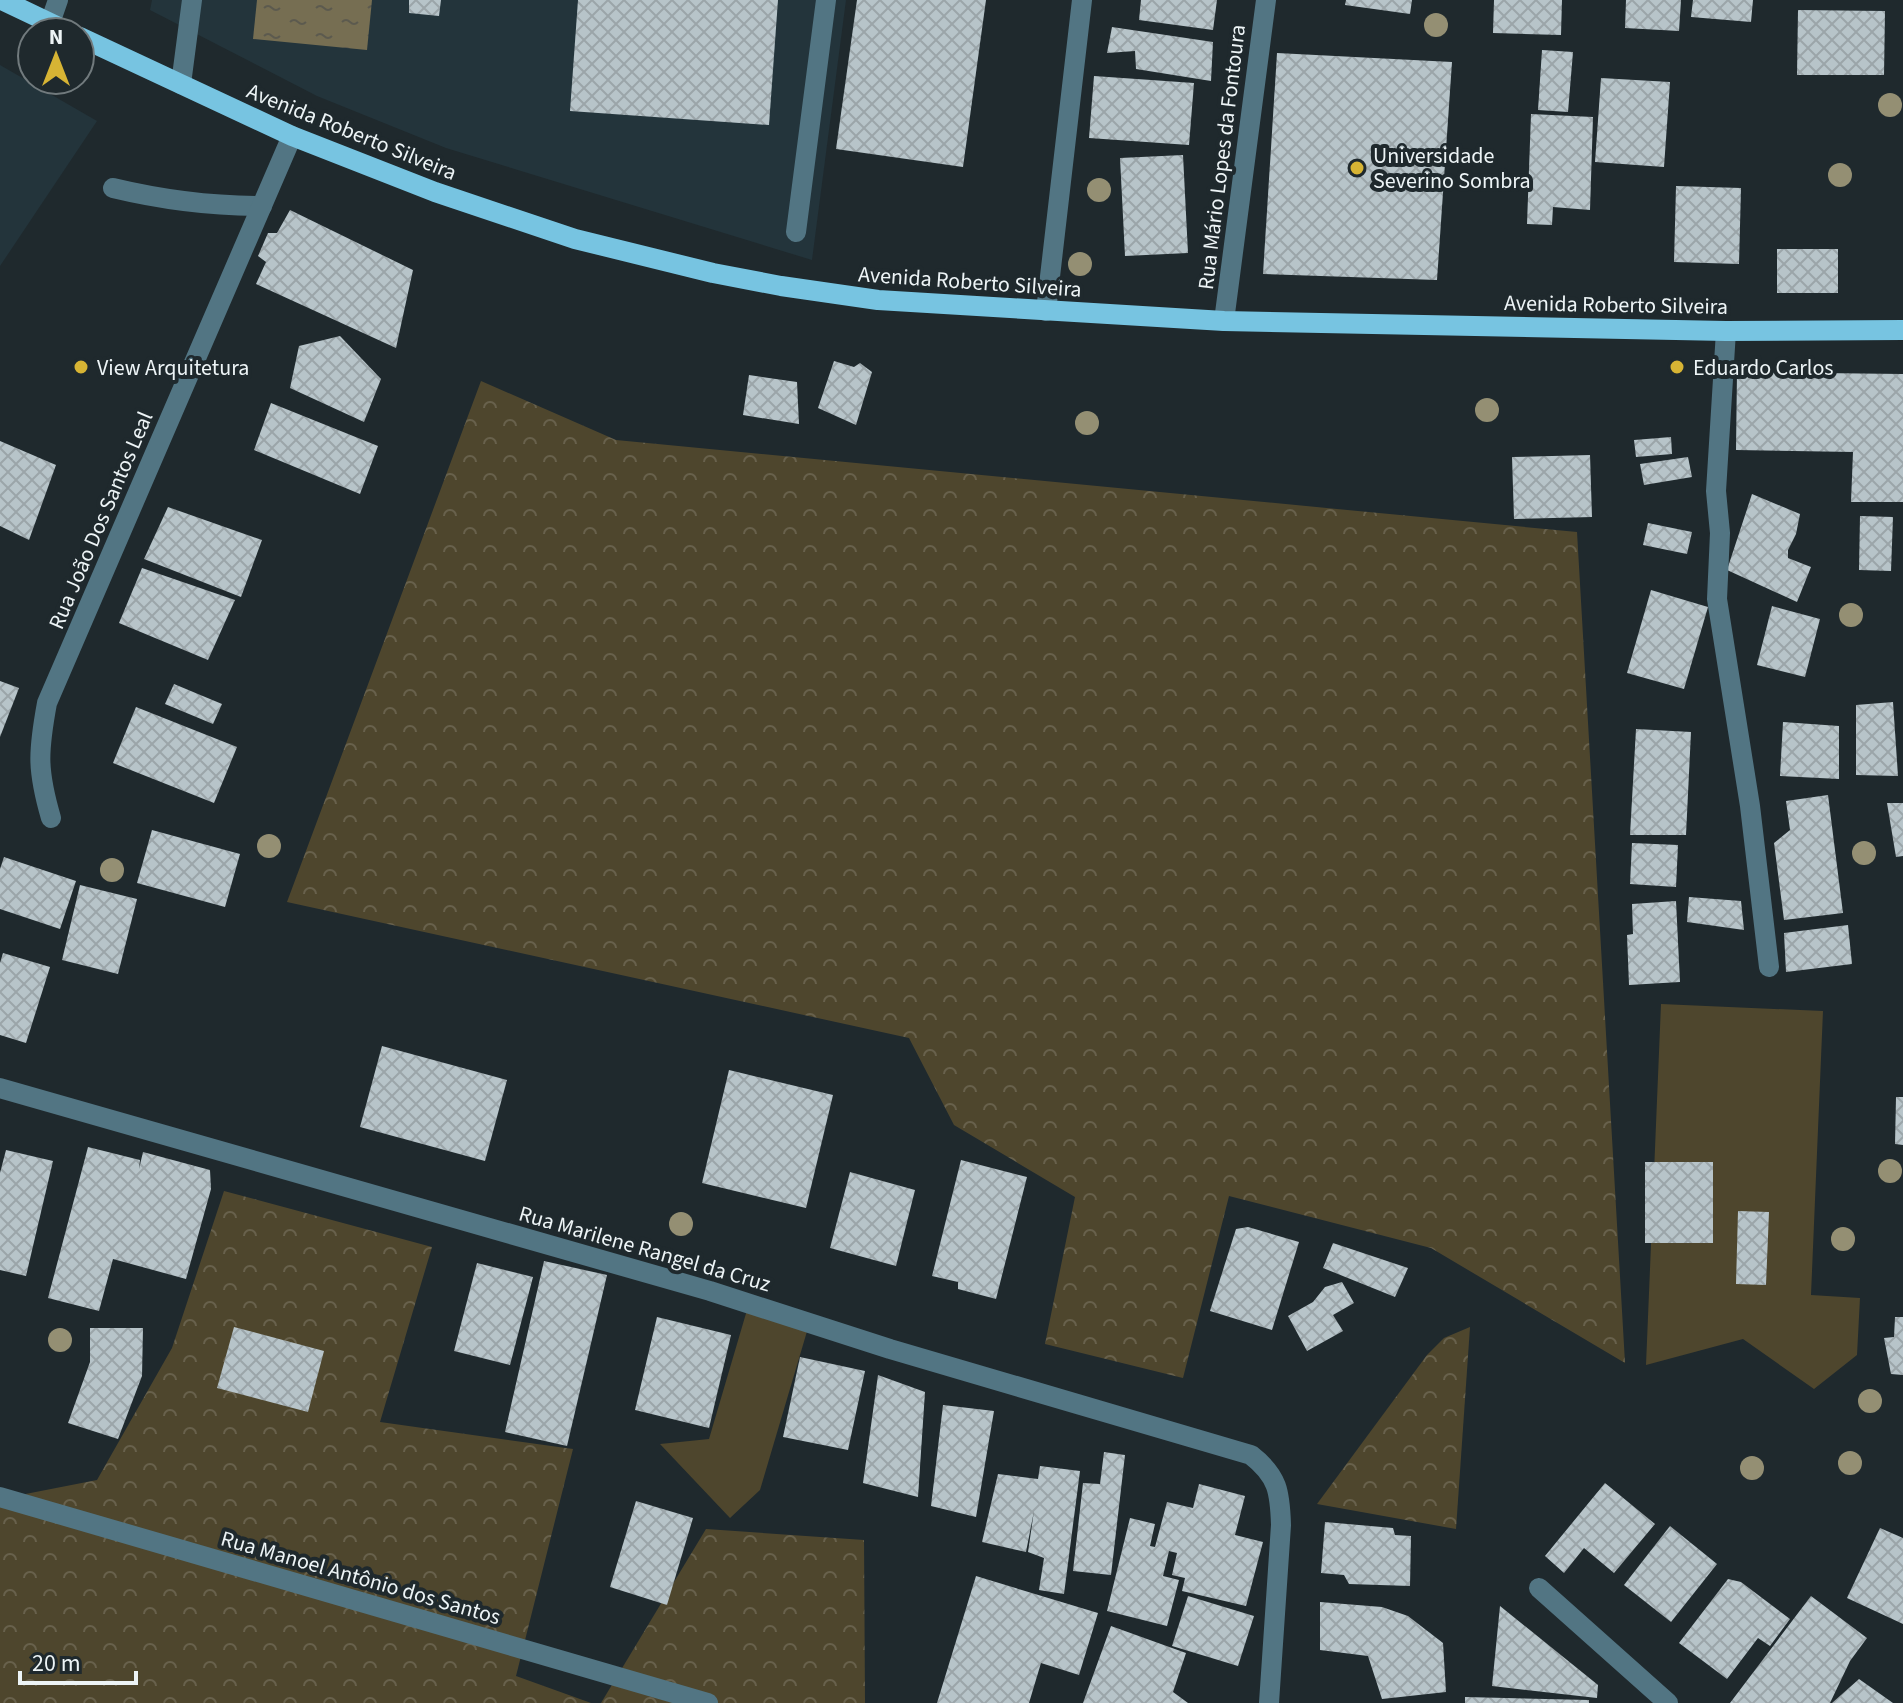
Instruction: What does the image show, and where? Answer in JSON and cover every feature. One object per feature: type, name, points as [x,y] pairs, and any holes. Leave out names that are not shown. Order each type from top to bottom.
[{"type":"main road","points":[[7,1],[36,16]]},
{"type":"main road","name":"Avenida Roberto Silveira","points":[[96,44],[292,136],[435,192],[575,239],[699,270],[781,286],[878,300],[1224,321],[1726,331],[1903,330]]},
{"type":"street","points":[[181,84],[192,0]]},
{"type":"street","points":[[796,232],[826,0]]},
{"type":"street","points":[[1046,311],[1082,0]]},
{"type":"street","name":"Rua Mário Lopes da Fontoura","points":[[1224,321],[1266,0]]},
{"type":"street","name":"Rua João Dos Santos Leal","points":[[51,818],[42,787],[38,751],[47,703],[292,136]]},
{"type":"street","points":[[113,188],[168,201],[215,206],[262,206]]},
{"type":"street","points":[[1726,331],[1716,491],[1720,533],[1717,599],[1750,806],[1769,967]]},
{"type":"street","name":"Rua Marilene Rangel da Cruz","points":[[0,1088],[710,1291],[890,1349],[1251,1455],[1269,1470],[1280,1496],[1281,1525],[1269,1703]]},
{"type":"street","name":"Rua Manoel Antônio dos Santos","points":[[0,1497],[708,1703]]},
{"type":"street","points":[[1539,1588],[1668,1703]]},
{"type":"shaded area","points":[[152,0],[846,0],[812,260],[446,148],[317,96],[150,10]]},
{"type":"shaded area","points":[[0,65],[16,74],[16,96],[54,96],[97,121],[0,266]]},
{"type":"green space","points":[[481,381],[616,440],[1577,532],[1625,1363],[1431,1248],[1229,1196],[1183,1378],[1045,1344],[1075,1197],[954,1125],[909,1038],[287,902]]},
{"type":"green space","points":[[1661,1004],[1823,1011],[1811,1295],[1860,1298],[1857,1355],[1814,1389],[1743,1339],[1646,1365]]},
{"type":"green space","points":[[224,1191],[432,1247],[380,1422],[573,1449],[516,1676],[591,1703],[0,1703],[0,1499],[97,1480],[172,1348]]},
{"type":"green space","points":[[747,1310],[808,1328],[760,1490],[730,1518],[660,1444],[709,1439]]},
{"type":"green space","points":[[1470,1327],[1456,1529],[1317,1504],[1427,1355],[1444,1338]]},
{"type":"green space","points":[[706,1529],[864,1540],[865,1703],[601,1703]]},
{"type":"water","points":[[257,0],[372,0],[367,50],[253,39]]},
{"type":"building","points":[[409,0],[441,0],[439,16],[409,13]]},
{"type":"building","points":[[578,0],[778,0],[769,125],[570,111]]},
{"type":"building","points":[[857,0],[986,0],[963,167],[836,149]]},
{"type":"building","points":[[1141,0],[1217,0],[1213,30],[1139,20]]},
{"type":"building","points":[[1346,0],[1412,0],[1410,14],[1345,5]]},
{"type":"building","points":[[1494,0],[1562,0],[1561,35],[1493,33]]},
{"type":"building","points":[[1626,0],[1681,0],[1679,31],[1625,28]]},
{"type":"building","points":[[1693,0],[1753,0],[1751,22],[1691,17]]},
{"type":"building","points":[[1798,10],[1885,11],[1884,75],[1797,75]]},
{"type":"building","points":[[1112,27],[1213,42],[1211,81],[1136,69],[1135,51],[1107,53]]},
{"type":"building","points":[[1542,50],[1573,52],[1568,112],[1538,110]]},
{"type":"building","name":"Universidade Severino Sombra","points":[[1277,53],[1452,62],[1437,280],[1263,274]]},
{"type":"building","points":[[1094,76],[1194,83],[1189,145],[1089,138]]},
{"type":"building","points":[[1601,78],[1670,82],[1664,167],[1595,162]]},
{"type":"building","points":[[1531,114],[1593,117],[1590,210],[1553,207],[1552,225],[1527,224]]},
{"type":"building","points":[[1183,155],[1188,253],[1125,256],[1120,158]]},
{"type":"building","points":[[1676,186],[1741,188],[1739,264],[1674,262]]},
{"type":"building","points":[[290,210],[413,270],[396,348],[256,284],[266,262],[258,256],[268,233],[277,233]]},
{"type":"building","points":[[1777,249],[1838,249],[1838,293],[1777,293]]},
{"type":"building","points":[[340,336],[381,379],[364,422],[290,388],[299,346]]},
{"type":"building","points":[[834,361],[854,367],[860,363],[872,372],[856,425],[818,408]]},
{"type":"building","points":[[1737,372],[1903,374],[1903,502],[1851,502],[1853,452],[1736,450]]},
{"type":"building","points":[[749,375],[797,382],[799,424],[743,415]]},
{"type":"building","points":[[271,403],[378,446],[360,494],[254,450]]},
{"type":"building","points":[[1671,437],[1672,454],[1636,457],[1634,440]]},
{"type":"building","points":[[0,441],[56,465],[29,540],[0,526]]},
{"type":"building","points":[[1590,455],[1592,517],[1514,519],[1512,457]]},
{"type":"building","points":[[1688,457],[1692,477],[1644,485],[1640,464]]},
{"type":"building","points":[[1752,494],[1800,514],[1788,558],[1811,567],[1797,602],[1727,570]]},
{"type":"building","points":[[168,507],[262,540],[241,597],[144,559]]},
{"type":"building","points":[[1860,516],[1893,517],[1891,571],[1859,570]]},
{"type":"building","points":[[1648,523],[1692,532],[1687,554],[1643,545]]},
{"type":"building","points":[[142,568],[235,600],[208,660],[119,623]]},
{"type":"building","points":[[1651,590],[1708,607],[1684,689],[1627,673]]},
{"type":"building","points":[[1772,606],[1820,619],[1805,677],[1757,665]]},
{"type":"building","points":[[0,681],[19,688],[0,737]]},
{"type":"building","points":[[174,684],[222,704],[213,724],[165,704]]},
{"type":"building","points":[[1893,702],[1898,776],[1856,775],[1856,705]]},
{"type":"building","points":[[136,707],[237,747],[214,803],[113,763]]},
{"type":"building","points":[[1783,722],[1839,726],[1839,779],[1780,776]]},
{"type":"building","points":[[1636,729],[1691,732],[1686,835],[1630,835]]},
{"type":"building","points":[[1828,795],[1843,913],[1784,920],[1774,843],[1790,830],[1786,801]]},
{"type":"building","points":[[1887,803],[1903,803],[1903,856],[1896,857]]},
{"type":"building","points":[[152,830],[240,854],[225,907],[137,883]]},
{"type":"building","points":[[1632,843],[1678,845],[1676,887],[1630,884]]},
{"type":"building","points":[[4,857],[76,881],[60,929],[0,909],[0,869]]},
{"type":"building","points":[[80,885],[137,899],[118,974],[62,960]]},
{"type":"building","points":[[1689,897],[1741,901],[1744,930],[1687,922]]},
{"type":"building","points":[[1676,901],[1680,982],[1629,985],[1627,935],[1633,934],[1632,904]]},
{"type":"building","points":[[1848,925],[1852,964],[1786,972],[1784,933]]},
{"type":"building","points":[[3,953],[50,967],[26,1043],[0,1035],[0,963]]},
{"type":"building","points":[[382,1046],[507,1080],[485,1161],[360,1127]]},
{"type":"building","points":[[729,1070],[833,1095],[806,1208],[702,1183]]},
{"type":"building","points":[[1896,1097],[1903,1097],[1903,1145],[1895,1144]]},
{"type":"building","points":[[88,1147],[140,1160],[139,1169],[143,1152],[210,1170],[211,1189],[186,1279],[113,1259],[99,1311],[48,1298]]},
{"type":"building","points":[[6,1150],[53,1161],[26,1276],[0,1270],[0,1173]]},
{"type":"building","points":[[961,1160],[1027,1177],[996,1299],[958,1289],[958,1282],[932,1276]]},
{"type":"building","points":[[1645,1162],[1713,1162],[1713,1243],[1645,1243]]},
{"type":"building","points":[[850,1172],[915,1190],[896,1266],[830,1248]]},
{"type":"building","points":[[1738,1211],[1769,1212],[1766,1285],[1736,1284]]},
{"type":"building","points":[[1248,1227],[1299,1242],[1272,1330],[1210,1311],[1236,1229]]},
{"type":"building","points":[[1333,1243],[1408,1268],[1395,1297],[1323,1268]]},
{"type":"building","points":[[544,1261],[607,1275],[567,1446],[505,1432]]},
{"type":"building","points":[[477,1263],[533,1277],[510,1365],[454,1351]]},
{"type":"building","points":[[1342,1282],[1354,1303],[1333,1315],[1343,1331],[1307,1351],[1288,1316],[1313,1302],[1325,1287]]},
{"type":"building","points":[[657,1317],[731,1335],[709,1428],[635,1410]]},
{"type":"building","points":[[1895,1317],[1903,1317],[1903,1375],[1891,1374],[1884,1338],[1894,1337]]},
{"type":"building","points":[[234,1327],[324,1351],[308,1412],[217,1388]]},
{"type":"building","points":[[90,1328],[143,1328],[142,1376],[118,1439],[68,1423],[90,1362]]},
{"type":"building","points":[[800,1357],[865,1371],[848,1450],[783,1437]]},
{"type":"building","points":[[878,1375],[925,1392],[918,1497],[863,1483]]},
{"type":"building","points":[[943,1405],[994,1411],[976,1517],[931,1506]]},
{"type":"building","points":[[1104,1452],[1125,1455],[1111,1575],[1073,1571],[1083,1483],[1100,1484]]},
{"type":"building","points":[[1040,1466],[1080,1471],[1064,1594],[1039,1590],[1044,1558],[1028,1552],[1034,1511],[1026,1552],[982,1542],[998,1474],[1038,1479]]},
{"type":"building","points":[[1605,1483],[1655,1524],[1614,1573],[1584,1548],[1564,1573],[1545,1556]]},
{"type":"building","points":[[1199,1484],[1245,1496],[1235,1535],[1263,1542],[1246,1606],[1182,1591],[1185,1578],[1172,1575],[1177,1553],[1169,1551],[1163,1576],[1179,1580],[1167,1626],[1107,1611],[1130,1518],[1155,1524],[1150,1546],[1155,1547],[1167,1502],[1193,1508]]},
{"type":"building","points":[[636,1501],[693,1518],[667,1605],[610,1587]]},
{"type":"building","points":[[1325,1522],[1393,1528],[1395,1535],[1411,1536],[1410,1586],[1349,1584],[1344,1575],[1321,1573]]},
{"type":"building","points":[[1670,1526],[1717,1564],[1671,1622],[1624,1585]]},
{"type":"building","points":[[1880,1528],[1903,1538],[1903,1624],[1847,1598]]},
{"type":"building","points":[[976,1576],[1098,1613],[1079,1675],[1041,1663],[1029,1703],[937,1703]]},
{"type":"building","points":[[1728,1579],[1741,1582],[1790,1619],[1770,1646],[1758,1638],[1727,1679],[1679,1643]]},
{"type":"building","points":[[1188,1596],[1254,1616],[1238,1666],[1172,1646]]},
{"type":"building","points":[[1811,1596],[1867,1638],[1850,1661],[1830,1703],[1730,1703]]},
{"type":"building","points":[[1320,1602],[1382,1607],[1408,1616],[1443,1643],[1446,1692],[1382,1699],[1368,1656],[1320,1650]]},
{"type":"building","points":[[1500,1606],[1598,1685],[1597,1698],[1492,1686]]},
{"type":"building","points":[[1111,1626],[1186,1653],[1173,1692],[1188,1703],[1083,1703]]},
{"type":"building","points":[[1859,1679],[1893,1703],[1832,1703]]},
{"type":"building","points":[[1465,1697],[1589,1700],[1589,1703],[1465,1703]]},
{"type":"place","name":"Universidade Severino Sombra","points":[[1357,168]]},
{"type":"place","name":"View Arquitetura","points":[[81,367]]},
{"type":"place","name":"Eduardo Carlos","points":[[1677,367]]}]
